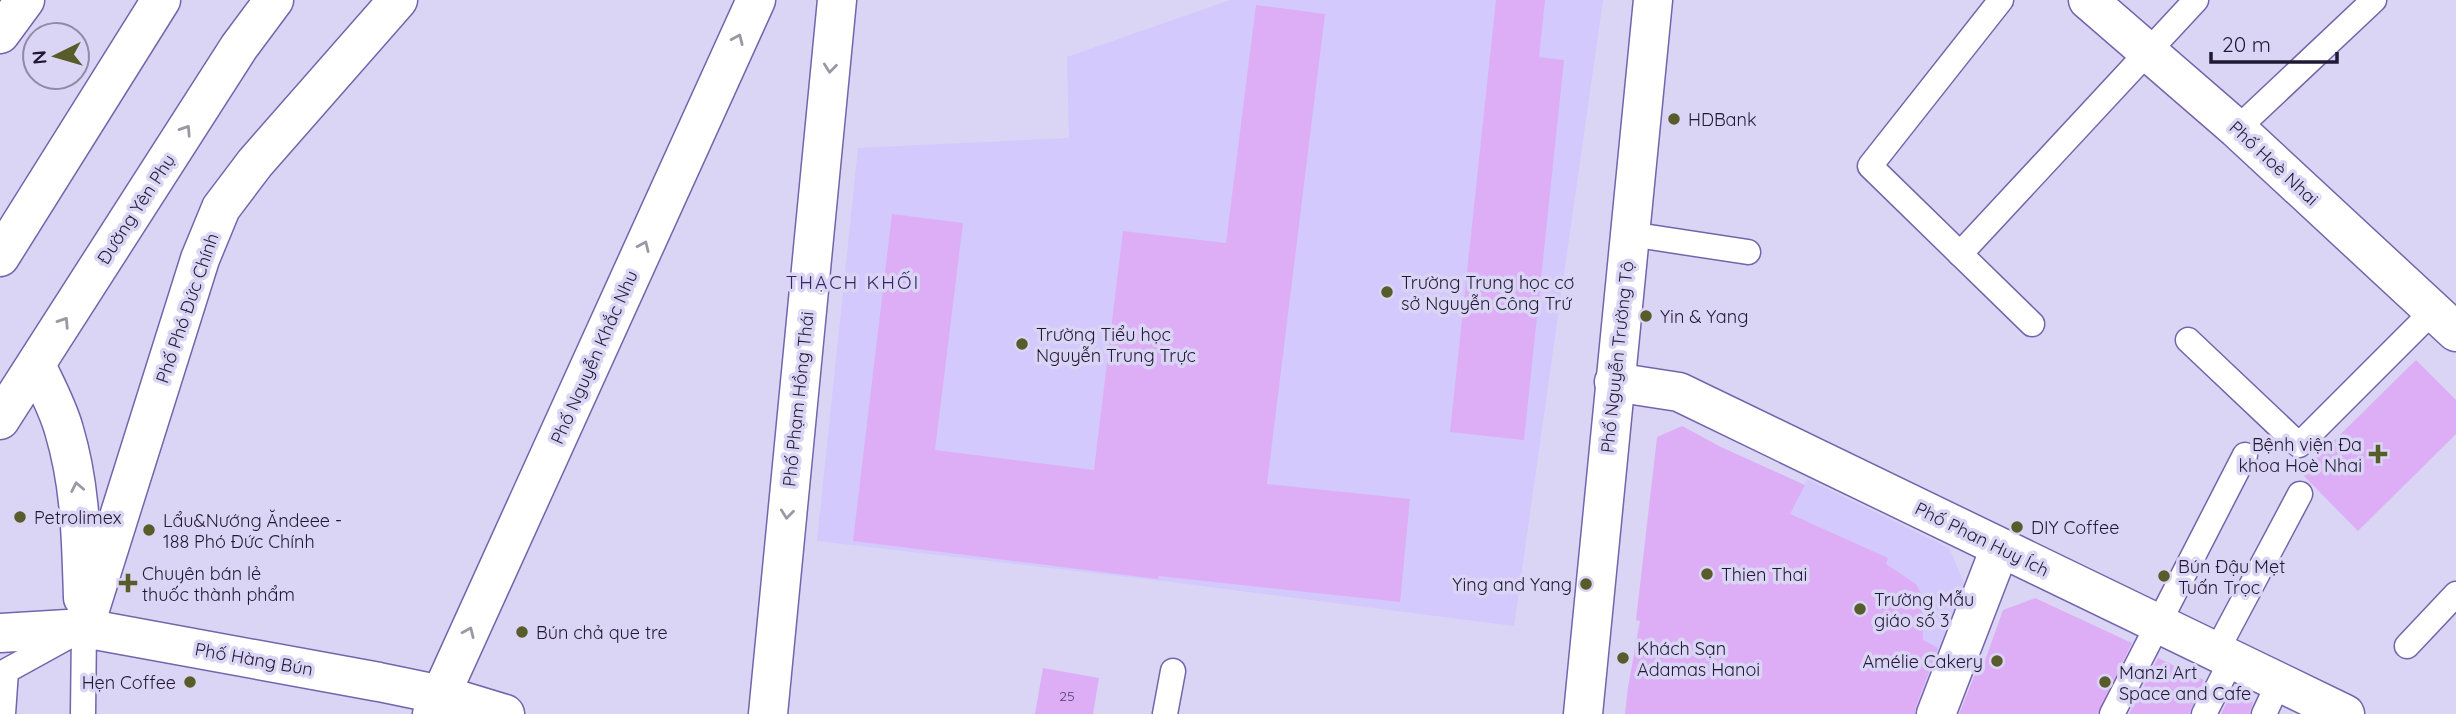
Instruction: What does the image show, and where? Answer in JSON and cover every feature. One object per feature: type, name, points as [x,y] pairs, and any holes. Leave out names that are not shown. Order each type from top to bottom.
[{"type":"street","points":[[0,34],[25,0]]},
{"type":"street","points":[[0,257],[161,0]]},
{"type":"street","name":"Đường Yên Phụ","points":[[0,420],[239,47],[274,0]]},
{"type":"street","name":"Phố Phó Đức Chính","points":[[84,628],[200,259],[221,208],[254,163],[398,0]]},
{"type":"street","name":"Phố Nguyễn Khắc Nhu","points":[[437,704],[756,0]]},
{"type":"street","name":"Phố Phạm Hồng Thái","points":[[768,714],[836,0]]},
{"type":"street","name":"Phố Nguyễn Trường Tộ","points":[[1583,714],[1653,0]]},
{"type":"street","name":"Phố Hoè Nhai","points":[[2088,0],[2237,129],[2445,321]]},
{"type":"street","points":[[36,365],[64,428],[80,503],[84,628]]},
{"type":"street","name":"Phố Phan Huy Ích","points":[[1614,382],[1679,393],[2224,655],[2271,698],[2345,714]]},
{"type":"street","points":[[1945,711],[2000,548]]},
{"type":"street","name":"Phố Hàng Bún","points":[[0,633],[84,628],[437,704],[505,714]]},
{"type":"lane","points":[[2001,0],[1870,166],[2032,324]]},
{"type":"lane","points":[[1960,254],[2196,0]]},
{"type":"lane","points":[[2237,129],[2374,0]]},
{"type":"lane","points":[[1630,234],[1748,253]]},
{"type":"lane","points":[[2188,340],[2299,445],[2445,321]]},
{"type":"lane","points":[[2112,714],[2245,455]]},
{"type":"lane","points":[[2204,714],[2224,655],[2300,494]]},
{"type":"lane","points":[[2407,646],[2456,594]]},
{"type":"lane","points":[[3,714],[6,671],[84,628],[83,714]]},
{"type":"lane","points":[[1165,714],[1173,671]]},
{"type":"shaded area","points":[[1230,0],[1603,0],[1514,626],[1179,583],[817,541],[858,148],[1069,138],[1067,57]]},
{"type":"shaded area","name":"Trường Mẫu giáo số 3","points":[[1807,479],[1949,548],[1967,590],[1920,714],[1890,714],[1784,525]]},
{"type":"building","points":[[1496,0],[1545,0],[1539,57],[1564,60],[1524,440],[1450,432]]},
{"type":"building","points":[[1256,5],[1325,14],[1267,484],[1410,499],[1400,602],[1158,576],[1158,579],[853,541],[892,214],[963,223],[935,450],[1094,470],[1123,231],[1226,243]]},
{"type":"building","name":"Bệnh viện Đa khoa Hoè Nhai","points":[[2416,360],[2456,400],[2456,434],[2358,531],[2301,473]]},
{"type":"building","points":[[1682,426],[1805,485],[1790,514],[1888,558],[1886,564],[1916,584],[1922,595],[1923,640],[1938,648],[1915,714],[1625,714],[1640,621],[1636,620],[1657,437]]},
{"type":"building","points":[[2035,598],[2132,643],[2097,714],[1959,714],[1978,667],[1982,669],[2003,610]]},
{"type":"building","points":[[2158,658],[2204,680],[2189,714],[2129,714]]},
{"type":"building","points":[[1043,668],[1099,678],[1093,714],[1035,714]]},
{"type":"building","points":[[2232,693],[2253,702],[2249,714],[2221,714]]},
{"type":"place","name":"HDBank","points":[[1674,119]]},
{"type":"place","name":"Trường Trung học cơ sở Nguyễn Công Trứ","points":[[1387,292]]},
{"type":"place","name":"Yin & Yang","points":[[1646,316]]},
{"type":"place","name":"Trường Tiểu học Nguyễn Trung Trực","points":[[1022,344]]},
{"type":"place","name":"Bệnh viện Đa khoa Hoè Nhai","points":[[2378,454]]},
{"type":"place","name":"Petrolimex","points":[[20,517]]},
{"type":"place","name":"DIY Coffee","points":[[2017,527]]},
{"type":"place","name":"Lẩu&Nướng Ăndeee - 188 Phó Đức Chính","points":[[149,530]]},
{"type":"place","name":"Thien Thai","points":[[1707,574]]},
{"type":"place","name":"Bún Đậu Mẹt Tuấn Trọc","points":[[2164,576]]},
{"type":"place","name":"Chuyên bán lẻ thuốc thành phẩm","points":[[128,583]]},
{"type":"place","name":"Ying and Yang","points":[[1586,584]]},
{"type":"place","name":"Trường Mẫu giáo số 3","points":[[1860,609]]},
{"type":"place","name":"Bún chả que tre","points":[[522,632]]},
{"type":"place","name":"Khách Sạn Adamas Hanoi","points":[[1623,658]]},
{"type":"place","name":"Amélie Cakery","points":[[1997,661]]},
{"type":"place","name":"Hẹn Coffee","points":[[190,682]]},
{"type":"place","name":"Manzi Art Space and Cafe","points":[[2105,682]]},
{"type":"district","name":"THẠCH KHỐI","points":[[853,282]]}]
